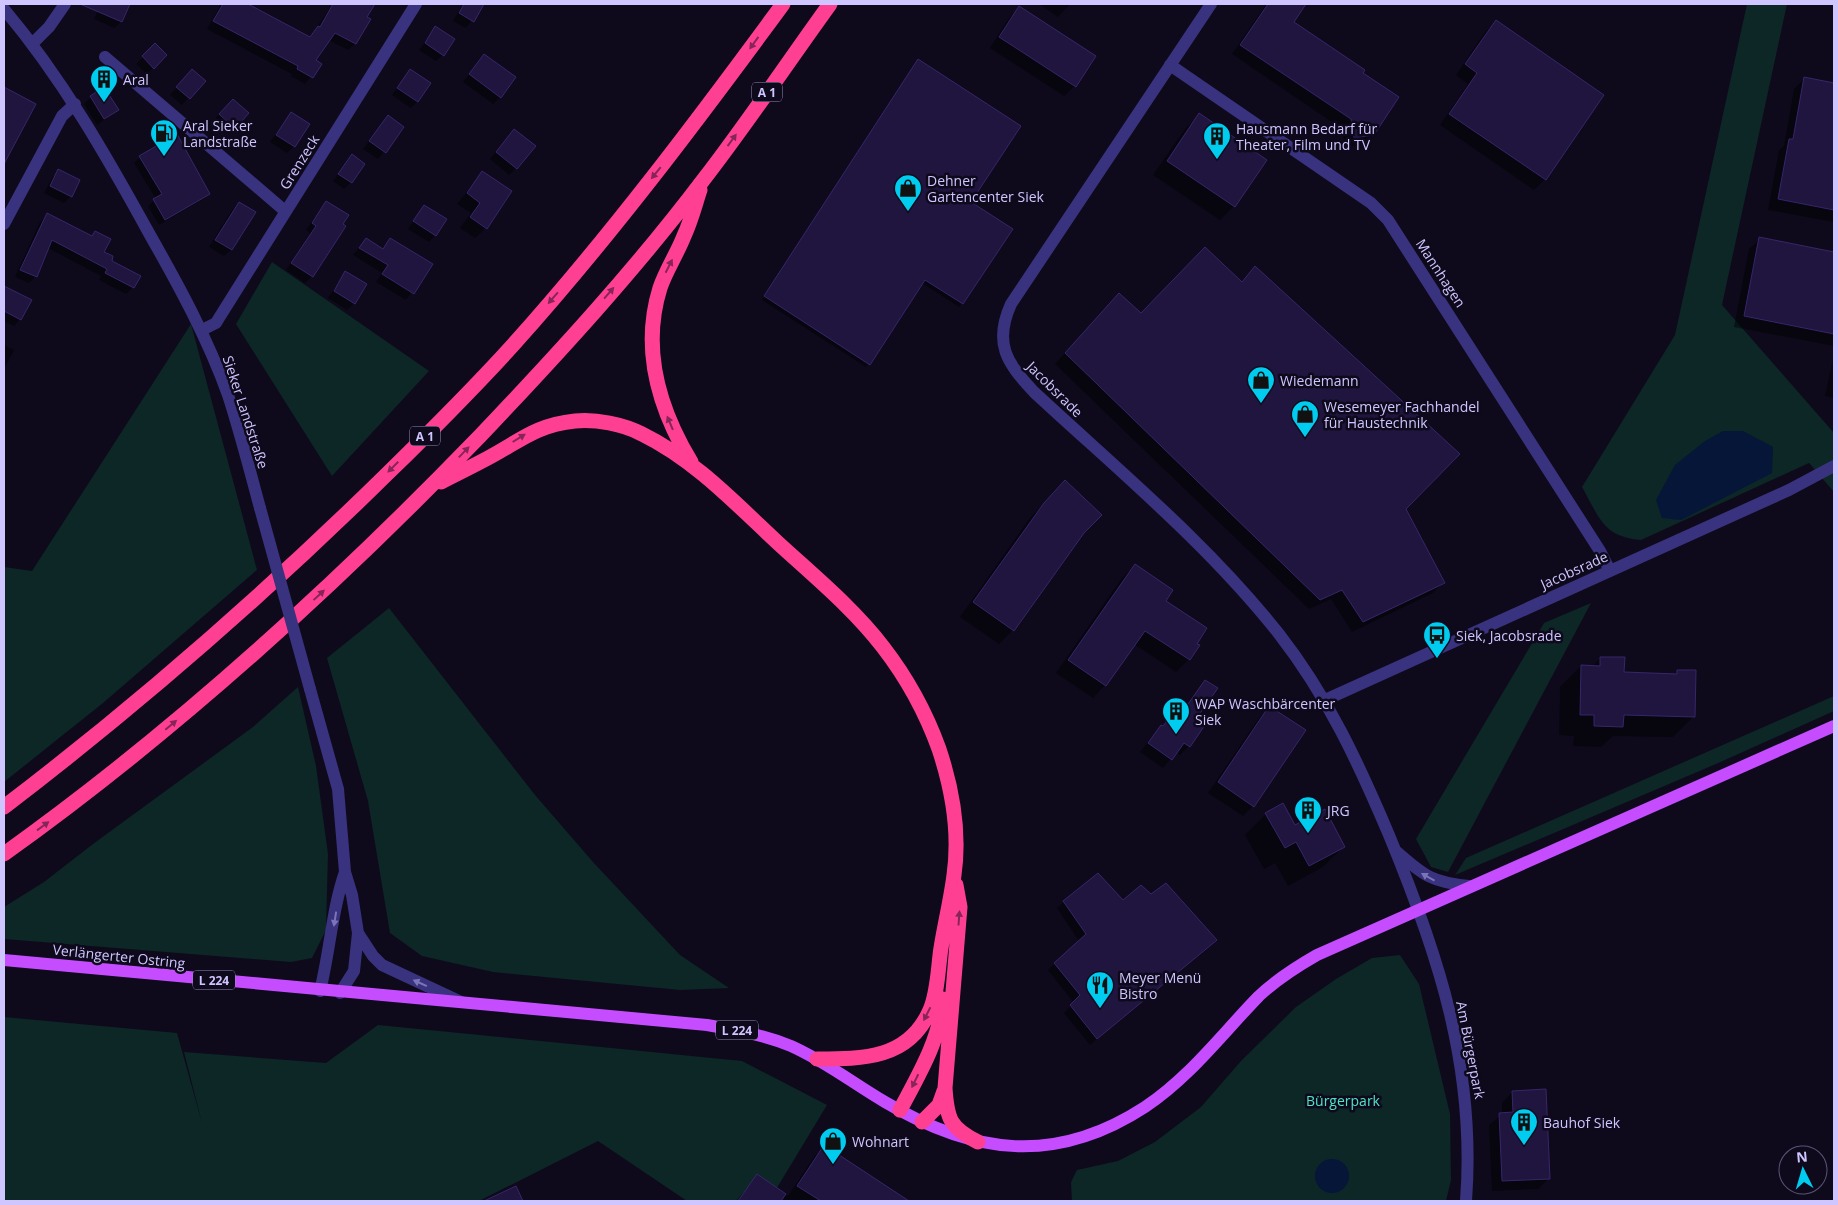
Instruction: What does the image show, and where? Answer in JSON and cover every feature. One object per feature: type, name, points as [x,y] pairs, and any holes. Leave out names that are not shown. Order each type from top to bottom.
[{"type":"highway","name":"A 1","points":[[4,807],[113,722],[206,644],[325,535],[441,420],[512,345],[594,251],[673,152],[783,4]]},
{"type":"highway","name":"A 1","points":[[4,854],[137,754],[234,672],[323,591],[431,487],[539,374],[704,180],[830,4]]},
{"type":"highway","points":[[694,465],[675,435],[659,392],[654,370],[652,327],[655,308],[665,274],[684,236],[704,180]]},
{"type":"highway","points":[[431,487],[491,457],[526,434],[546,427],[576,420],[620,426],[641,433],[694,465],[844,603],[883,647],[906,680],[931,728],[946,770],[954,822],[954,873],[960,907],[945,1088],[946,1108],[951,1124],[963,1134],[978,1142]]},
{"type":"highway","points":[[817,1059],[850,1059],[883,1054],[895,1049],[919,1030],[931,1008],[954,873]]},
{"type":"highway","points":[[900,1110],[931,1047],[942,1013],[946,915]]},
{"type":"highway","points":[[922,1122],[939,1105],[945,1088]]},
{"type":"main road","name":"L 224","points":[[320,991],[707,1025],[762,1036],[817,1059],[900,1110],[952,1136],[1005,1146],[1035,1146],[1080,1138],[1121,1120],[1170,1088],[1217,1043],[1260,996],[1284,975],[1317,954],[1834,726]]},
{"type":"main road","name":"Verlängerter Ostring","points":[[9,960],[320,991]]},
{"type":"street","points":[[33,43],[49,27],[64,4]]},
{"type":"street","name":"Grenzeck","points":[[202,330],[216,323],[416,4]]},
{"type":"street","name":"Jacobsrade","points":[[1211,4],[1011,304],[1004,325],[1004,349],[1014,370],[1034,392],[1171,519],[1240,590],[1278,633],[1325,700],[1354,753],[1418,909]]},
{"type":"street","name":"Sieker Landstraße","points":[[4,9],[33,43],[75,104],[106,156],[202,330],[228,395],[338,789],[345,872],[352,895],[358,933],[354,971],[340,993]]},
{"type":"street","points":[[105,57],[285,211]]},
{"type":"street","name":"Mannhagen","points":[[1170,65],[1371,203],[1388,220],[1600,551],[1610,571]]},
{"type":"street","points":[[4,224],[62,116],[75,104]]},
{"type":"street","name":"Jacobsrade","points":[[1325,700],[1812,480],[1834,466]]},
{"type":"street","name":"Jacobsrade","points":[[1395,850],[1426,876],[1438,882],[1469,886]]},
{"type":"street","name":"Sieker Landstraße","points":[[320,991],[329,954],[338,893],[345,872]]},
{"type":"street","name":"Am Bürgerpark","points":[[1418,909],[1442,981],[1463,1074],[1468,1140],[1466,1201]]},
{"type":"street","name":"Sieker Landstraße","points":[[358,933],[372,956],[382,965],[464,1003]]},
{"type":"green space","points":[[1747,4],[1787,4],[1722,305],[1834,433],[1834,492],[1809,463],[1641,540],[1628,538],[1618,535],[1604,524],[1582,487],[1675,335]]},
{"type":"green space","points":[[272,262],[429,371],[332,476],[236,324]]},
{"type":"green space","points":[[191,324],[257,570],[103,703],[4,782],[4,567],[32,571]]},
{"type":"green space","points":[[1591,603],[1448,872],[1431,867],[1416,839],[1544,623]]},
{"type":"green space","points":[[389,608],[535,795],[593,862],[680,955],[729,988],[680,990],[493,972],[422,956],[390,933],[368,801],[327,658]]},
{"type":"green space","points":[[298,687],[316,766],[328,854],[326,930],[312,958],[291,962],[4,939],[4,907],[44,882],[253,727]]},
{"type":"green space","points":[[1834,696],[1834,711],[1716,764],[1455,875],[1466,858]]},
{"type":"green space","name":"Bürgerpark","points":[[1400,955],[1419,984],[1450,1114],[1451,1180],[1446,1201],[1072,1201],[1071,1182],[1077,1170],[1118,1161],[1155,1142],[1201,1107],[1241,1061],[1296,1007],[1336,979],[1372,958]]},
{"type":"green space","points":[[4,1017],[177,1033],[202,1123],[184,1052],[326,1063],[378,1025],[742,1061],[827,1105],[769,1201],[687,1201],[598,1141],[479,1201],[4,1201]]},
{"type":"water","points":[[1723,431],[1743,431],[1773,447],[1772,473],[1681,520],[1662,518],[1656,500],[1675,465],[1705,441]]},
{"type":"water","points":[[1332,1159],[1344,1164],[1349,1176],[1344,1188],[1332,1193],[1320,1188],[1315,1176],[1320,1164]]},
{"type":"building","points":[[80,4],[130,4],[122,22]]},
{"type":"building","points":[[223,4],[248,4],[310,37],[318,26],[320,27],[333,4],[375,4],[367,17],[371,19],[356,44],[335,33],[316,60],[322,64],[313,78],[297,69],[298,66],[213,21]]},
{"type":"building","points":[[464,4],[484,4],[474,22],[459,13]]},
{"type":"building","points":[[1268,4],[1306,4],[1294,22],[1365,70],[1363,73],[1399,97],[1374,135],[1354,138],[1351,119],[1240,45]]},
{"type":"building","points":[[1019,6],[1096,56],[1076,87],[999,37]]},
{"type":"building","points":[[1496,20],[1604,95],[1546,180],[1449,114],[1477,73],[1465,64]]},
{"type":"building","points":[[435,26],[455,39],[444,56],[425,43]]},
{"type":"building","points":[[155,43],[167,55],[154,69],[142,56]]},
{"type":"building","points":[[484,54],[516,77],[501,98],[469,74]]},
{"type":"building","name":"Dehner Gartencenter Siek","points":[[918,59],[1021,126],[971,202],[1013,229],[963,304],[925,280],[870,365],[764,296]]},
{"type":"building","points":[[192,69],[206,81],[190,99],[176,87]]},
{"type":"building","points":[[410,69],[431,83],[418,102],[397,88]]},
{"type":"building","points":[[1804,77],[1834,83],[1834,210],[1778,199],[1789,139],[1793,139]]},
{"type":"building","points":[[4,87],[36,104],[4,164]]},
{"type":"building","name":"Aral","points":[[104,87],[119,110],[104,119],[90,96]]},
{"type":"building","points":[[233,99],[249,113],[235,129],[219,114]]},
{"type":"building","points":[[291,112],[310,124],[295,147],[276,135]]},
{"type":"building","name":"Hausmann Bedarf für Theater, Film und TV","points":[[1199,113],[1267,160],[1235,207],[1167,161]]},
{"type":"building","points":[[388,115],[404,127],[386,153],[369,141]]},
{"type":"building","points":[[514,129],[536,146],[517,169],[496,152]]},
{"type":"building","points":[[177,134],[210,194],[165,220],[153,199],[162,194],[139,156]]},
{"type":"building","points":[[352,154],[365,164],[352,183],[338,174]]},
{"type":"building","points":[[58,169],[80,180],[72,197],[50,186]]},
{"type":"building","points":[[482,171],[512,191],[487,229],[470,217],[480,203],[467,193]]},
{"type":"building","points":[[326,201],[349,215],[343,224],[346,226],[313,277],[291,263],[316,226],[312,223]]},
{"type":"building","points":[[239,202],[256,212],[232,250],[215,240]]},
{"type":"building","points":[[424,205],[447,219],[436,236],[413,221]]},
{"type":"building","points":[[47,213],[92,236],[95,231],[111,239],[104,252],[113,256],[112,261],[141,276],[134,288],[105,273],[107,269],[52,240],[37,277],[20,270]]},
{"type":"building","points":[[1759,237],[1834,252],[1834,334],[1744,316]]},
{"type":"building","points":[[366,238],[383,249],[390,238],[433,264],[414,294],[382,274],[388,265],[359,248]]},
{"type":"building","name":"Wiedemann","points":[[1205,247],[1242,282],[1255,266],[1460,454],[1406,509],[1445,583],[1363,622],[1342,590],[1320,600],[1065,353],[1119,293],[1141,313]]},
{"type":"building","points":[[345,271],[367,284],[355,304],[334,291]]},
{"type":"building","points":[[4,286],[32,300],[21,320],[4,311]]},
{"type":"building","points":[[1065,480],[1102,515],[1084,533],[1014,631],[973,602],[1044,503]]},
{"type":"building","points":[[1135,564],[1173,590],[1166,601],[1207,628],[1197,644],[1200,645],[1190,660],[1145,631],[1106,686],[1068,660]]},
{"type":"building","points":[[1600,657],[1625,657],[1624,672],[1677,674],[1677,670],[1696,670],[1695,717],[1624,715],[1623,727],[1594,726],[1594,715],[1580,715],[1581,665],[1600,666]]},
{"type":"building","name":"WAP Waschbärcenter Siek","points":[[1205,680],[1218,688],[1196,719],[1205,725],[1190,747],[1184,743],[1172,760],[1148,743],[1161,725],[1163,726],[1170,717],[1176,721]]},
{"type":"building","points":[[1269,706],[1306,730],[1254,807],[1218,782]]},
{"type":"building","name":"JRG","points":[[1283,803],[1295,825],[1325,809],[1345,847],[1309,866],[1296,842],[1285,848],[1265,813]]},
{"type":"building","points":[[1098,873],[1123,900],[1141,885],[1151,894],[1166,883],[1217,940],[1097,1039],[1070,1005],[1080,995],[1054,963],[1086,934],[1063,901]]},
{"type":"building","name":"Bauhof Siek","points":[[1546,1089],[1550,1179],[1502,1181],[1499,1113],[1513,1112],[1512,1091]]},
{"type":"building","name":"Wohnart","points":[[824,1145],[909,1201],[821,1201],[797,1186]]},
{"type":"building","points":[[757,1174],[786,1194],[781,1201],[738,1201]]},
{"type":"building","points":[[516,1186],[523,1201],[484,1201]]},
{"type":"place","name":"Aral","points":[[104,103]]},
{"type":"place","name":"Aral Sieker Landstraße","points":[[164,157]]},
{"type":"place","name":"Hausmann Bedarf für Theater, Film und TV","points":[[1217,160]]},
{"type":"place","name":"Dehner Gartencenter Siek","points":[[908,212]]},
{"type":"place","name":"Wiedemann","points":[[1261,404]]},
{"type":"place","name":"Wesemeyer Fachhandel für Haustechnik","points":[[1305,438]]},
{"type":"place","name":"Siek, Jacobsrade","points":[[1437,659]]},
{"type":"place","name":"WAP Waschbärcenter Siek","points":[[1176,735]]},
{"type":"place","name":"JRG","points":[[1308,834]]},
{"type":"place","name":"Meyer Menü Bistro","points":[[1100,1009]]},
{"type":"place","name":"Bauhof Siek","points":[[1524,1146]]},
{"type":"place","name":"Wohnart","points":[[833,1165]]}]
